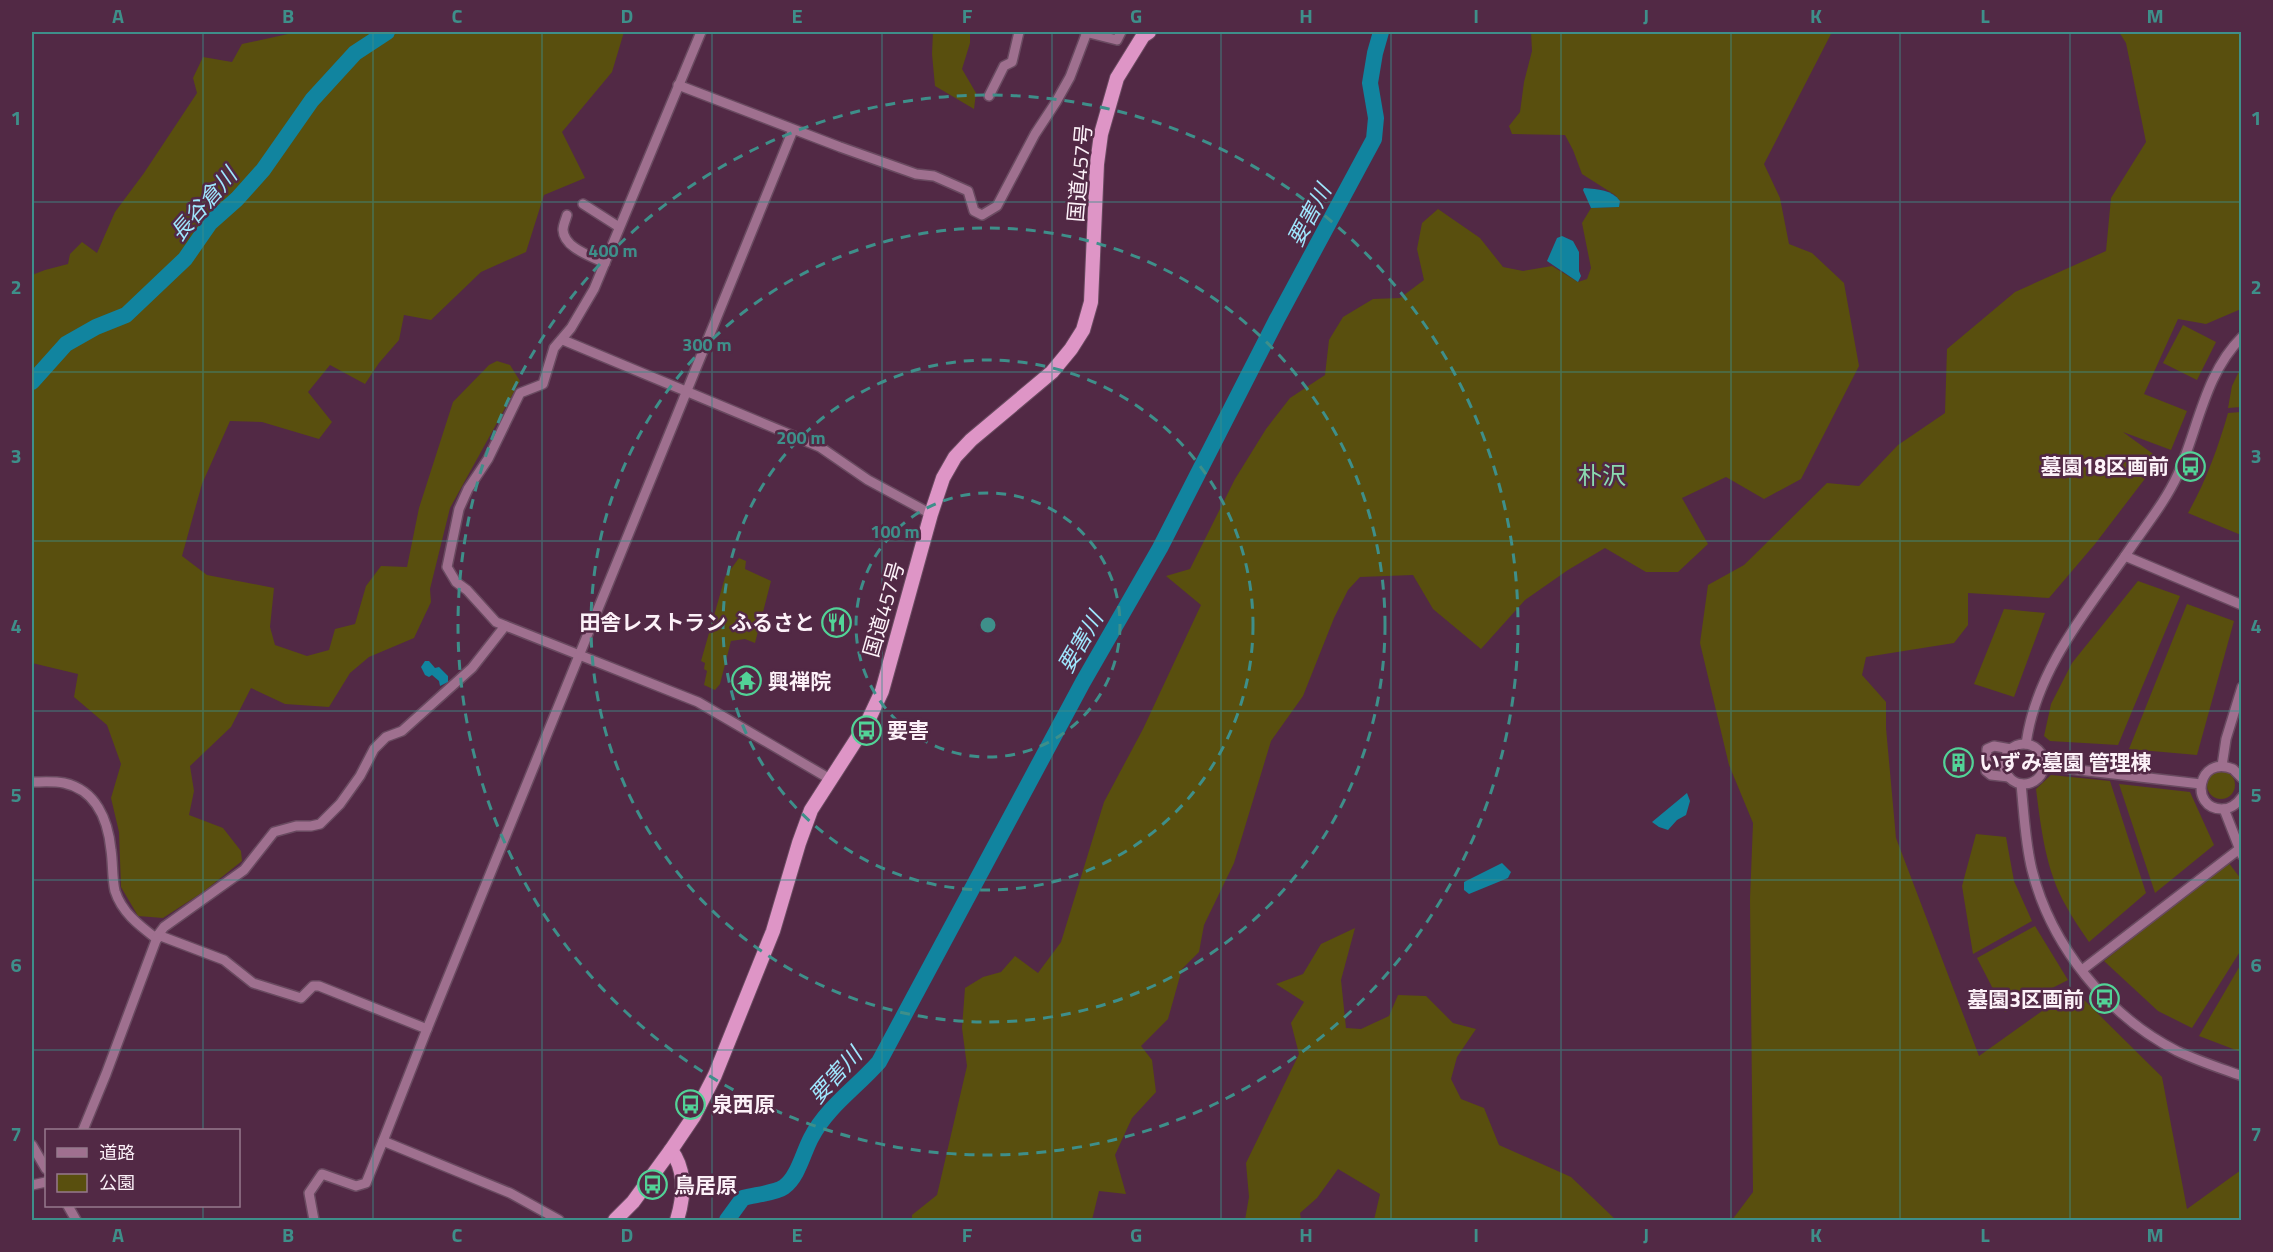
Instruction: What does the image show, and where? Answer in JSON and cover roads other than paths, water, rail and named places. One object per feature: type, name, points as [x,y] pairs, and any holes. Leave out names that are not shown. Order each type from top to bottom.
[{"type":"highway","name":"国道457号","points":[[615,1221],[633,1202],[671,1150],[707,1091],[773,931],[811,810],[867,723],[882,691],[943,478],[955,457],[971,440],[1052,372],[1083,330],[1091,302],[1097,164],[1101,134],[1117,78],[1144,33]]},
{"type":"highway","points":[[671,1150],[678,1158],[682,1174],[682,1198],[677,1221]]},
{"type":"street","points":[[701,32],[586,304],[563,340],[554,348],[543,384],[520,393],[488,459],[468,489],[459,509],[447,567],[456,582],[467,590],[496,622],[698,702],[830,779]]},
{"type":"street","points":[[989,96],[1005,66],[1012,62],[1019,32]]},
{"type":"street","points":[[678,85],[793,130],[916,174],[934,176],[952,183],[968,191],[977,214],[986,214],[997,206],[1035,134],[1070,77],[1086,32],[1117,40],[1120,32]]},
{"type":"street","points":[[314,1221],[309,1193],[322,1174],[356,1186],[366,1183],[793,130]]},
{"type":"street","points":[[583,204],[619,227]]},
{"type":"street","points":[[567,215],[563,230],[568,242],[580,251],[605,263]]},
{"type":"street","points":[[2026,744],[2034,709],[2062,644],[2125,556],[2176,477],[2215,372],[2228,350],[2241,337]]},
{"type":"street","points":[[563,340],[820,447],[868,480],[931,514]]},
{"type":"street","points":[[2125,556],[2241,605]]},
{"type":"street","points":[[84,1129],[158,937],[172,920],[244,870],[274,832],[296,826],[320,824],[360,776],[374,749],[386,737],[402,731],[472,668],[505,626]]},
{"type":"street","points":[[2222,766],[2226,739],[2237,718],[2241,687]]},
{"type":"street","points":[[2008,777],[2004,761],[2011,749],[2020,744],[2037,749],[2044,766],[2039,777],[2022,784],[2008,777],[1991,775],[1986,771],[1990,746],[2011,749]]},
{"type":"street","points":[[2044,766],[2201,784]]},
{"type":"street","points":[[2241,778],[2233,769],[2222,766],[2206,773],[2201,784],[2201,791],[2206,802],[2218,809],[2236,804],[2241,797]]},
{"type":"street","points":[[32,782],[64,783],[81,790],[97,804],[107,824],[115,891],[124,910],[137,924],[158,937],[224,960],[253,983],[302,999],[313,986],[319,986],[427,1029]]},
{"type":"street","points":[[2022,784],[2026,836],[2035,880],[2044,907],[2069,952],[2082,970],[2112,1004],[2141,1029],[2193,1058],[2241,1076]]},
{"type":"street","points":[[2082,970],[2240,852],[2224,809]]},
{"type":"street","points":[[383,1141],[510,1193],[559,1221]]},
{"type":"street","points":[[32,1145],[45,1167]]},
{"type":"street","points":[[69,1207],[76,1221]]},
{"type":"water","points":[[1584,188],[1613,194],[1620,201],[1619,207],[1591,208]]},
{"type":"water","points":[[1562,236],[1573,241],[1579,252],[1581,276],[1578,282],[1547,261],[1557,238]]},
{"type":"water","points":[[425,661],[429,661],[435,668],[439,667],[448,676],[448,682],[440,686],[439,681],[432,675],[429,677],[425,675],[421,667]]},
{"type":"water","points":[[1687,793],[1690,801],[1686,815],[1677,820],[1668,830],[1652,822]]},
{"type":"water","points":[[1502,863],[1511,872],[1508,878],[1469,894],[1464,890],[1464,882]]},
{"type":"waterway","name":"長谷倉川","points":[[32,382],[66,344],[96,327],[126,315],[185,259],[210,223],[237,199],[263,170],[312,100],[355,53],[387,32]]},
{"type":"waterway","name":"要害川","points":[[727,1220],[743,1198],[776,1191],[789,1183],[797,1171],[811,1138],[825,1117],[879,1062],[1083,682],[1160,548],[1277,319],[1374,139],[1376,118],[1370,83],[1381,32]]},
{"type":"place","name":"墓園18区画前","points":[[2190,466]]},
{"type":"place","name":"田舎レストラン ふるさと","points":[[836,622]]},
{"type":"place","name":"興禅院","points":[[747,681]]},
{"type":"place","name":"要害","points":[[866,730]]},
{"type":"place","name":"いずみ墓園 管理棟","points":[[1958,762]]},
{"type":"place","name":"墓園3区画前","points":[[2105,999]]},
{"type":"place","name":"泉西原","points":[[691,1104]]},
{"type":"place","name":"鳥居原","points":[[653,1185]]},
{"type":"district","name":"朴沢","points":[[1602,475]]}]
